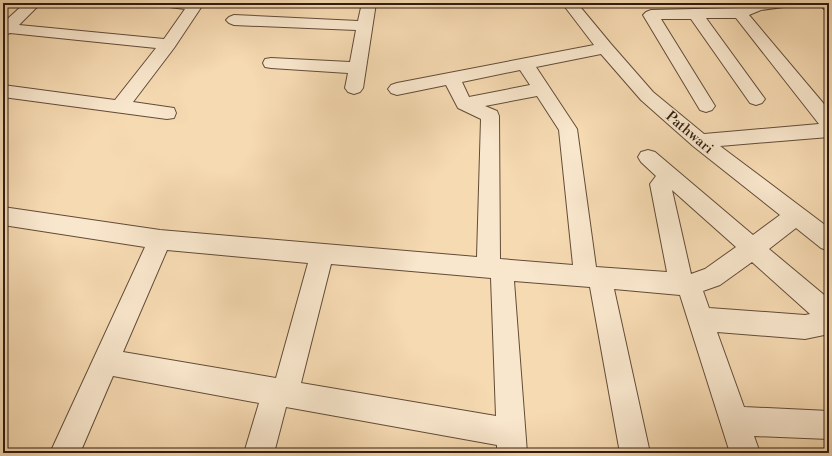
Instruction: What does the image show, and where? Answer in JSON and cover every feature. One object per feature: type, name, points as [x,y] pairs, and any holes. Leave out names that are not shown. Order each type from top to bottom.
[{"type":"street","points":[[4,29],[34,3]]},
{"type":"street","points":[[167,3],[196,4]]},
{"type":"street","points":[[354,88],[369,3]]},
{"type":"street","name":"Pathwari","points":[[569,3],[605,48],[647,96],[700,141],[829,241]]},
{"type":"street","points":[[706,106],[651,16],[666,9],[695,14],[740,13],[758,6],[786,3]]},
{"type":"street","points":[[826,3],[829,6]]},
{"type":"street","points":[[119,106],[168,44],[196,4]]},
{"type":"street","points":[[740,13],[829,123]]},
{"type":"street","points":[[695,14],[756,99]]},
{"type":"street","points":[[234,20],[365,26]]},
{"type":"street","points":[[4,29],[168,44]]},
{"type":"street","points":[[397,89],[605,48]]},
{"type":"street","points":[[271,63],[357,68]]},
{"type":"street","points":[[525,64],[568,129],[593,277],[635,453]]},
{"type":"street","points":[[105,362],[280,393],[511,443],[495,269],[490,116],[464,104],[451,78]]},
{"type":"street","points":[[464,104],[542,89]]},
{"type":"street","points":[[3,91],[167,113]]},
{"type":"street","points":[[700,141],[829,130]]},
{"type":"street","points":[[648,157],[829,315]]},
{"type":"street","points":[[670,176],[660,184],[685,284],[701,319],[745,453]]},
{"type":"street","points":[[3,216],[160,240],[322,255],[685,284],[712,278],[796,216]]},
{"type":"street","points":[[68,452],[105,362],[160,240]]},
{"type":"street","points":[[259,453],[280,393],[322,255]]},
{"type":"street","points":[[701,319],[805,327],[829,322]]},
{"type":"street","points":[[735,421],[829,425]]}]
